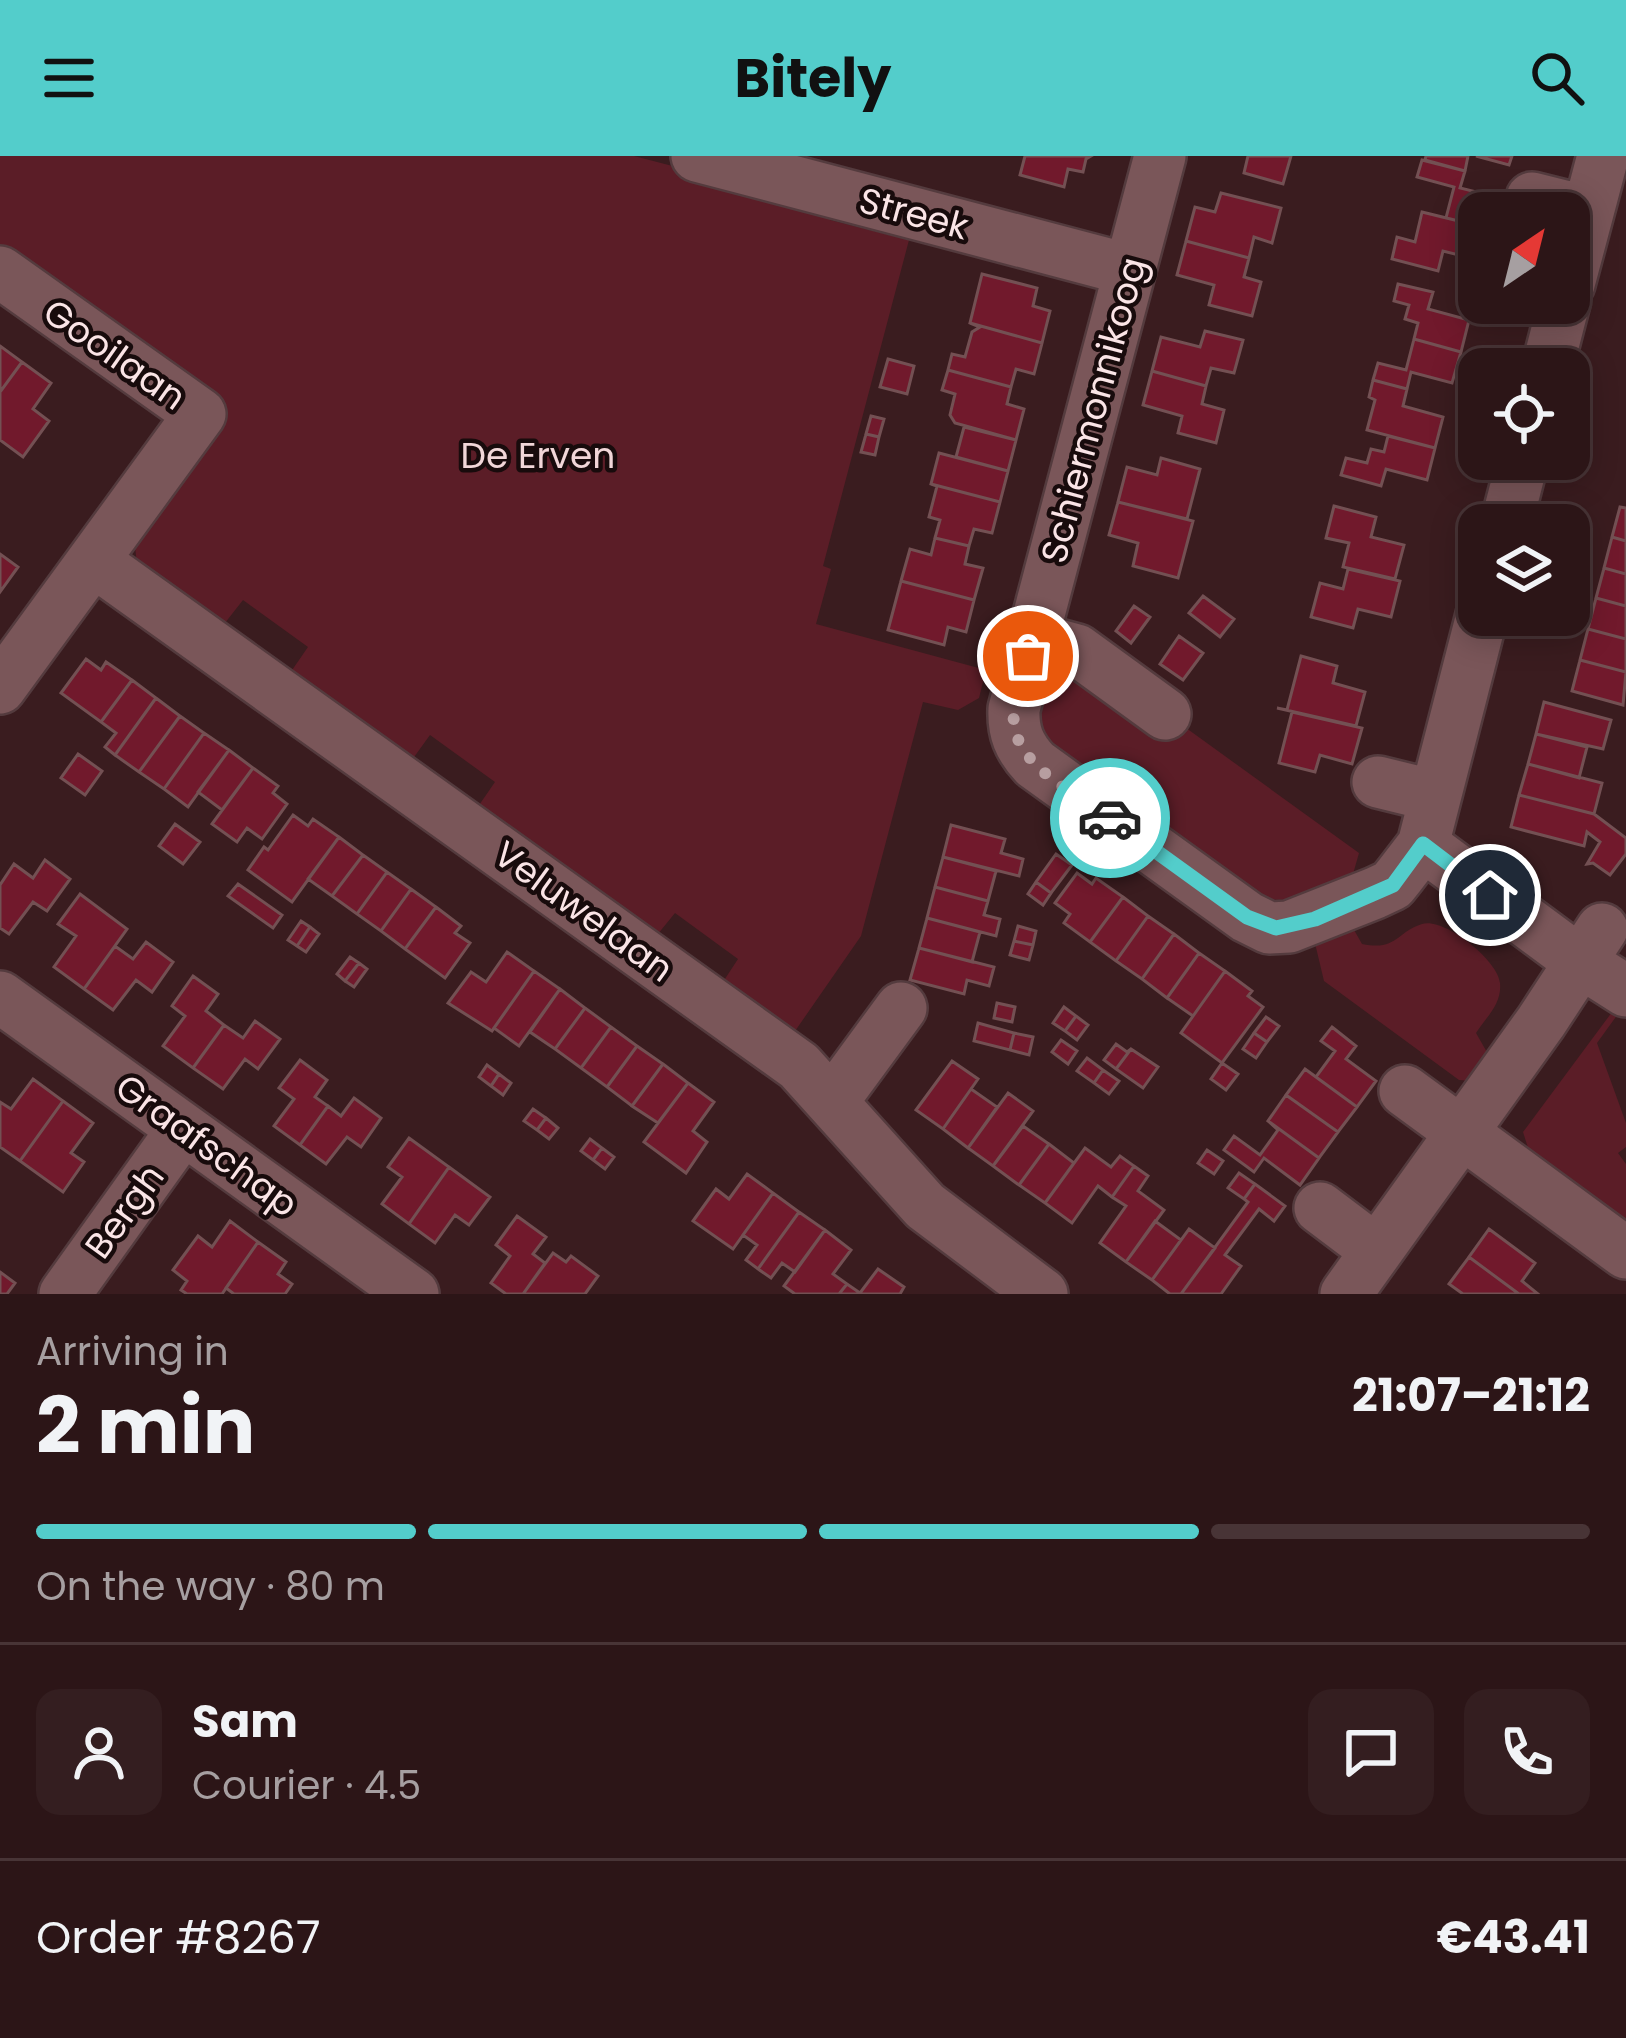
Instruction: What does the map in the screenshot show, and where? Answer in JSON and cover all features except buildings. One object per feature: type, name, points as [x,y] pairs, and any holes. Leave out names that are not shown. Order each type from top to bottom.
[{"type":"street","name":"Streek","points":[[697,156],[836,180],[1130,270]]},
{"type":"street","name":"Schiermonnikoog","points":[[1160,156],[1017,650],[1014,709],[1018,742],[1114,838],[1263,926],[1279,950],[1315,919],[1393,885],[1429,820]]},
{"type":"street","points":[[1554,192],[1604,178]]},
{"type":"street","points":[[1590,220],[1604,178]]},
{"type":"street","name":"Gooilaan","points":[[8,290],[200,414],[95,562]]},
{"type":"street","points":[[0,688],[95,562]]},
{"type":"street","name":"Veluwelaan","points":[[95,562],[131,611],[505,880],[788,1057],[925,1206],[1042,1294]]},
{"type":"street","points":[[1429,820],[1477,636]]},
{"type":"street","points":[[1017,650],[1077,650],[1166,714]]},
{"type":"street","points":[[1378,782],[1592,946],[1626,991]]},
{"type":"street","points":[[1312,1220],[1362,1272],[1592,946]]},
{"type":"street","name":"Graafschap","points":[[0,997],[199,1129],[413,1294]]},
{"type":"street","points":[[830,1098],[901,1008]]},
{"type":"street","points":[[1405,1091],[1626,1253]]},
{"type":"street","name":"Bergh","points":[[64,1294],[199,1129]]},
{"type":"green space","name":"De Erven","points":[[0,156],[634,156],[684,169],[682,179],[714,188],[718,178],[833,210],[830,220],[909,240],[823,566],[831,569],[816,624],[986,670],[979,698],[958,710],[923,702],[861,936],[793,1034],[719,988],[738,959],[675,913],[653,940],[475,811],[495,782],[430,735],[409,764],[288,676],[308,647],[243,600],[221,628],[137,564],[134,538],[223,412],[0,251]]},
{"type":"green space","points":[[1043,660],[1182,725],[1359,853],[1353,874],[1298,897],[1263,898],[1110,786],[1046,755],[1029,713]]},
{"type":"green space","points":[[1349,921],[1362,944],[1374,946],[1422,924],[1443,927],[1490,963],[1500,990],[1493,1010],[1476,1033],[1488,1054],[1474,1081],[1459,1080],[1324,981],[1314,939]]},
{"type":"green space","points":[[1618,1004],[1623,1007],[1597,1043],[1626,1123],[1626,1147],[1618,1153],[1626,1164],[1626,1223],[1530,1154],[1523,1132]]},
{"type":"way so far","points":[[1028,656],[1014,709],[1018,742],[1035,764],[1110,818]]},
{"type":"route","points":[[1110,818],[1269,928],[1315,919],[1393,885],[1423,844],[1490,895]]}]
